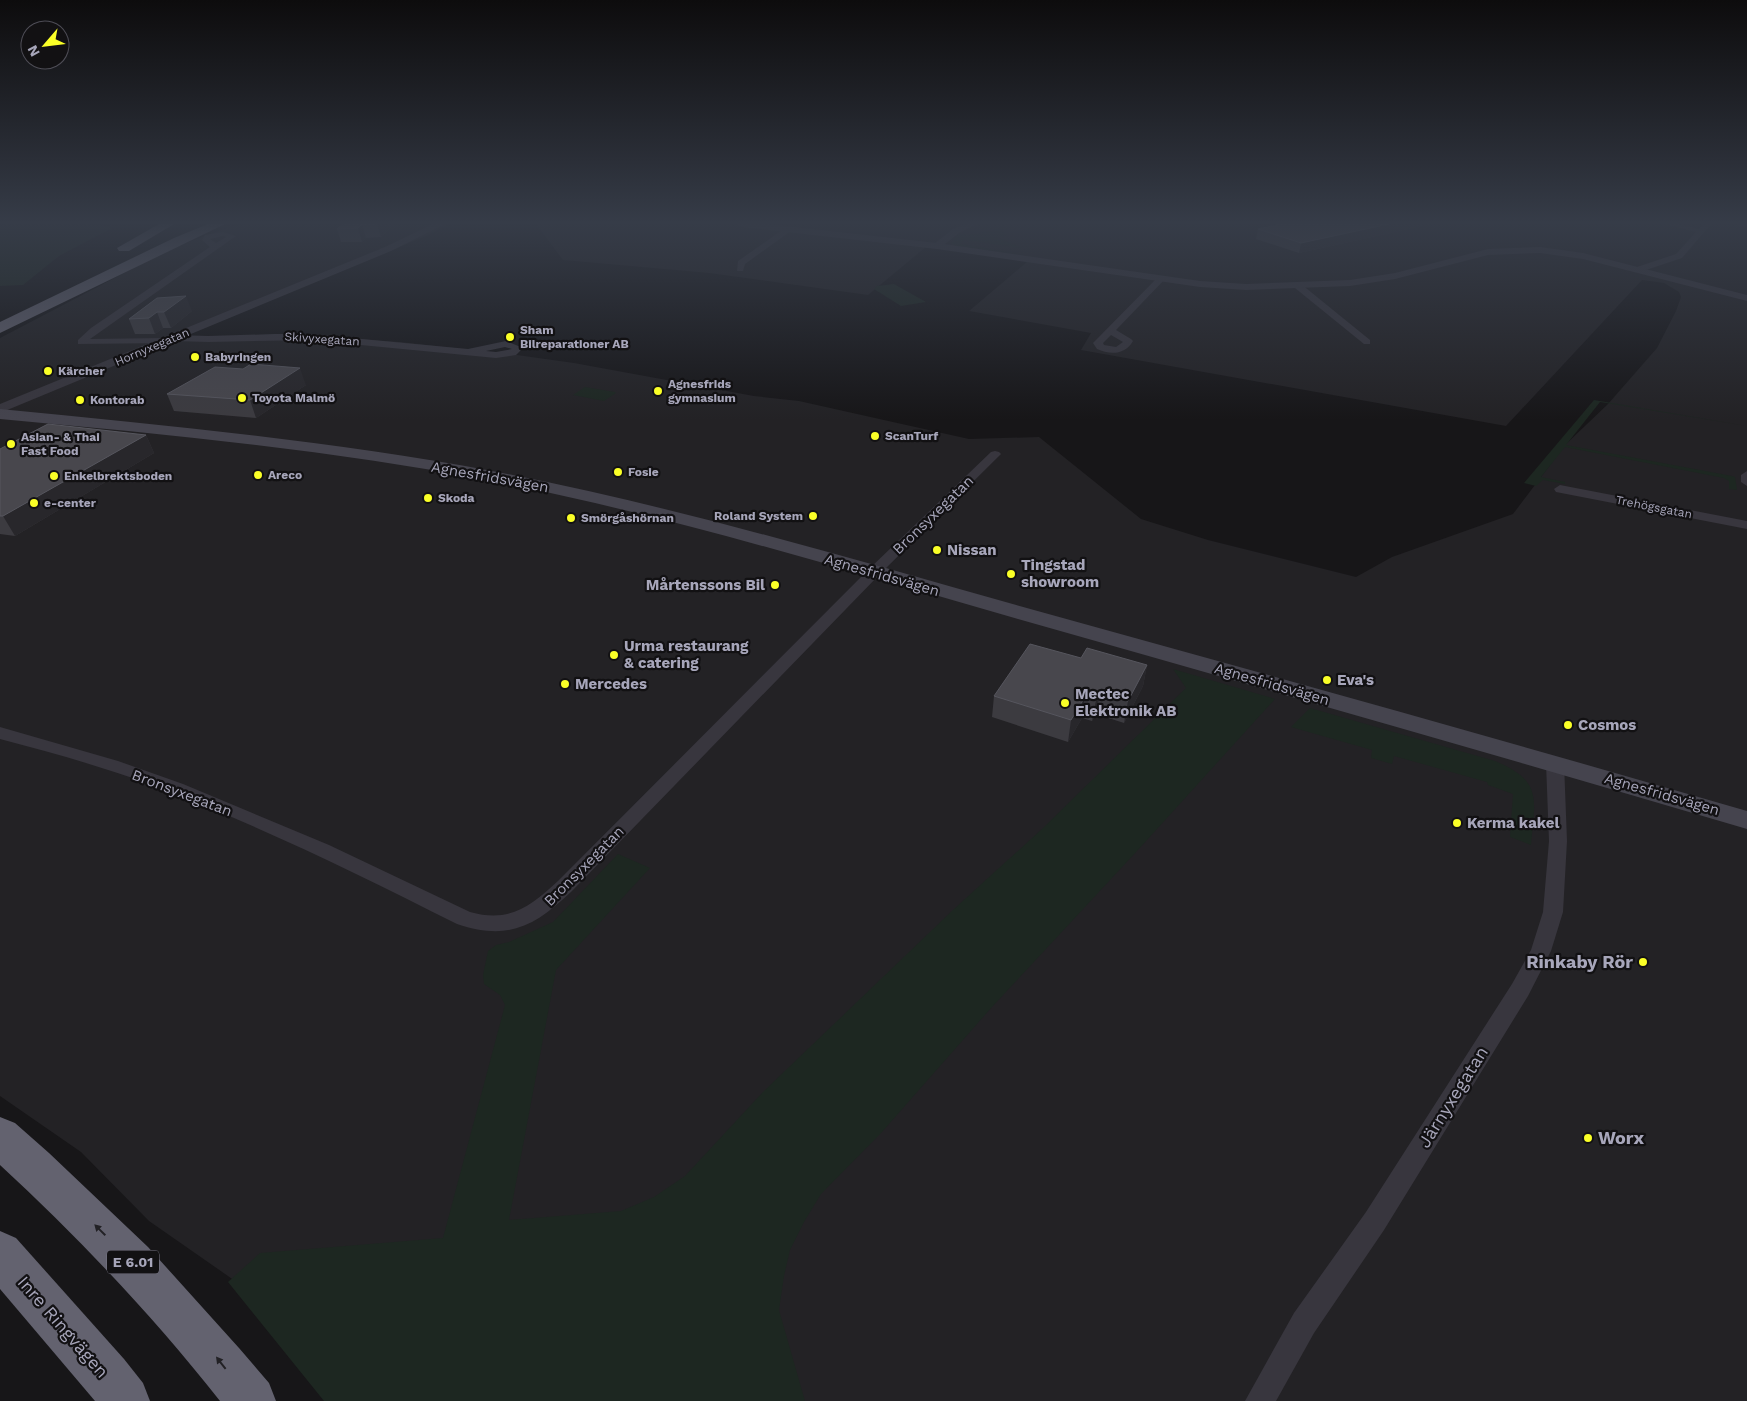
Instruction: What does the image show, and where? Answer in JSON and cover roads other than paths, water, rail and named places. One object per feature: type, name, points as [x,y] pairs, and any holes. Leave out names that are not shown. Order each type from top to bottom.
[{"type":"highway","points":[[0,316],[49,289]]},
{"type":"highway","points":[[0,324],[63,289]]},
{"type":"highway","points":[[0,328],[81,289]]},
{"type":"highway","name":"E 6.01","points":[[0,1137],[143,1272],[210,1348],[252,1401]]},
{"type":"highway","name":"Inre Ringvägen","points":[[0,1254],[107,1376],[125,1401]]},
{"type":"main road","name":"Agnesfridsvägen","points":[[0,414],[260,440],[491,476],[601,499],[695,522],[874,572],[1555,763],[1747,820]]},
{"type":"street","name":"Skivyxegatan","points":[[153,289],[94,330],[81,342],[170,339],[209,340],[286,336],[496,356],[518,350],[512,341]]},
{"type":"street","name":"Hornyxegatan","points":[[0,409],[289,289]]},
{"type":"street","points":[[1110,331],[1151,289]]},
{"type":"street","points":[[1302,289],[1367,342]]},
{"type":"street","points":[[1715,289],[1747,298]]},
{"type":"street","name":"Bronsyxegatan","points":[[0,732],[90,758],[176,788],[367,870],[478,924],[494,925],[511,922],[541,909],[565,886],[874,572],[995,454]]},
{"type":"street","points":[[1747,475],[1747,482]]},
{"type":"street","name":"Trehögsgatan","points":[[1560,489],[1747,525]]},
{"type":"street","name":"Järnyxegatan","points":[[1260,1401],[1304,1323],[1375,1221],[1520,990],[1541,951],[1553,912],[1557,867],[1555,763]]},
{"type":"place","name":"Sham Bilreparationer AB","points":[[510,337]]},
{"type":"place","name":"Babyringen","points":[[195,357]]},
{"type":"place","name":"Kärcher","points":[[48,371]]},
{"type":"place","name":"Agnesfrids gymnasium","points":[[658,391]]},
{"type":"place","name":"Toyota Malmö","points":[[242,398]]},
{"type":"place","name":"Kontorab","points":[[80,400]]},
{"type":"place","name":"ScanTurf","points":[[875,436]]},
{"type":"place","name":"Asian- & Thai Fast Food","points":[[11,444]]},
{"type":"place","name":"Fosie","points":[[618,472]]},
{"type":"place","name":"Areco","points":[[258,475]]},
{"type":"place","name":"Enkelbrektsboden","points":[[54,476]]},
{"type":"place","name":"Skoda","points":[[428,498]]},
{"type":"place","name":"e-center","points":[[34,503]]},
{"type":"place","name":"Roland System","points":[[813,516]]},
{"type":"place","name":"Smörgåshörnan","points":[[571,518]]},
{"type":"place","name":"Nissan","points":[[937,550]]},
{"type":"place","name":"Tingstad showroom","points":[[1011,574]]},
{"type":"place","name":"Mårtenssons Bil","points":[[775,585]]},
{"type":"place","name":"Urma restaurang & catering","points":[[614,655]]},
{"type":"place","name":"Eva's","points":[[1327,680]]},
{"type":"place","name":"Mercedes","points":[[565,684]]},
{"type":"place","name":"Mectec Elektronik AB","points":[[1065,703]]},
{"type":"place","name":"Cosmos","points":[[1568,725]]},
{"type":"place","name":"Kerma kakel","points":[[1457,823]]},
{"type":"place","name":"Rinkaby Rör","points":[[1643,962]]},
{"type":"place","name":"Worx","points":[[1588,1138]]}]
